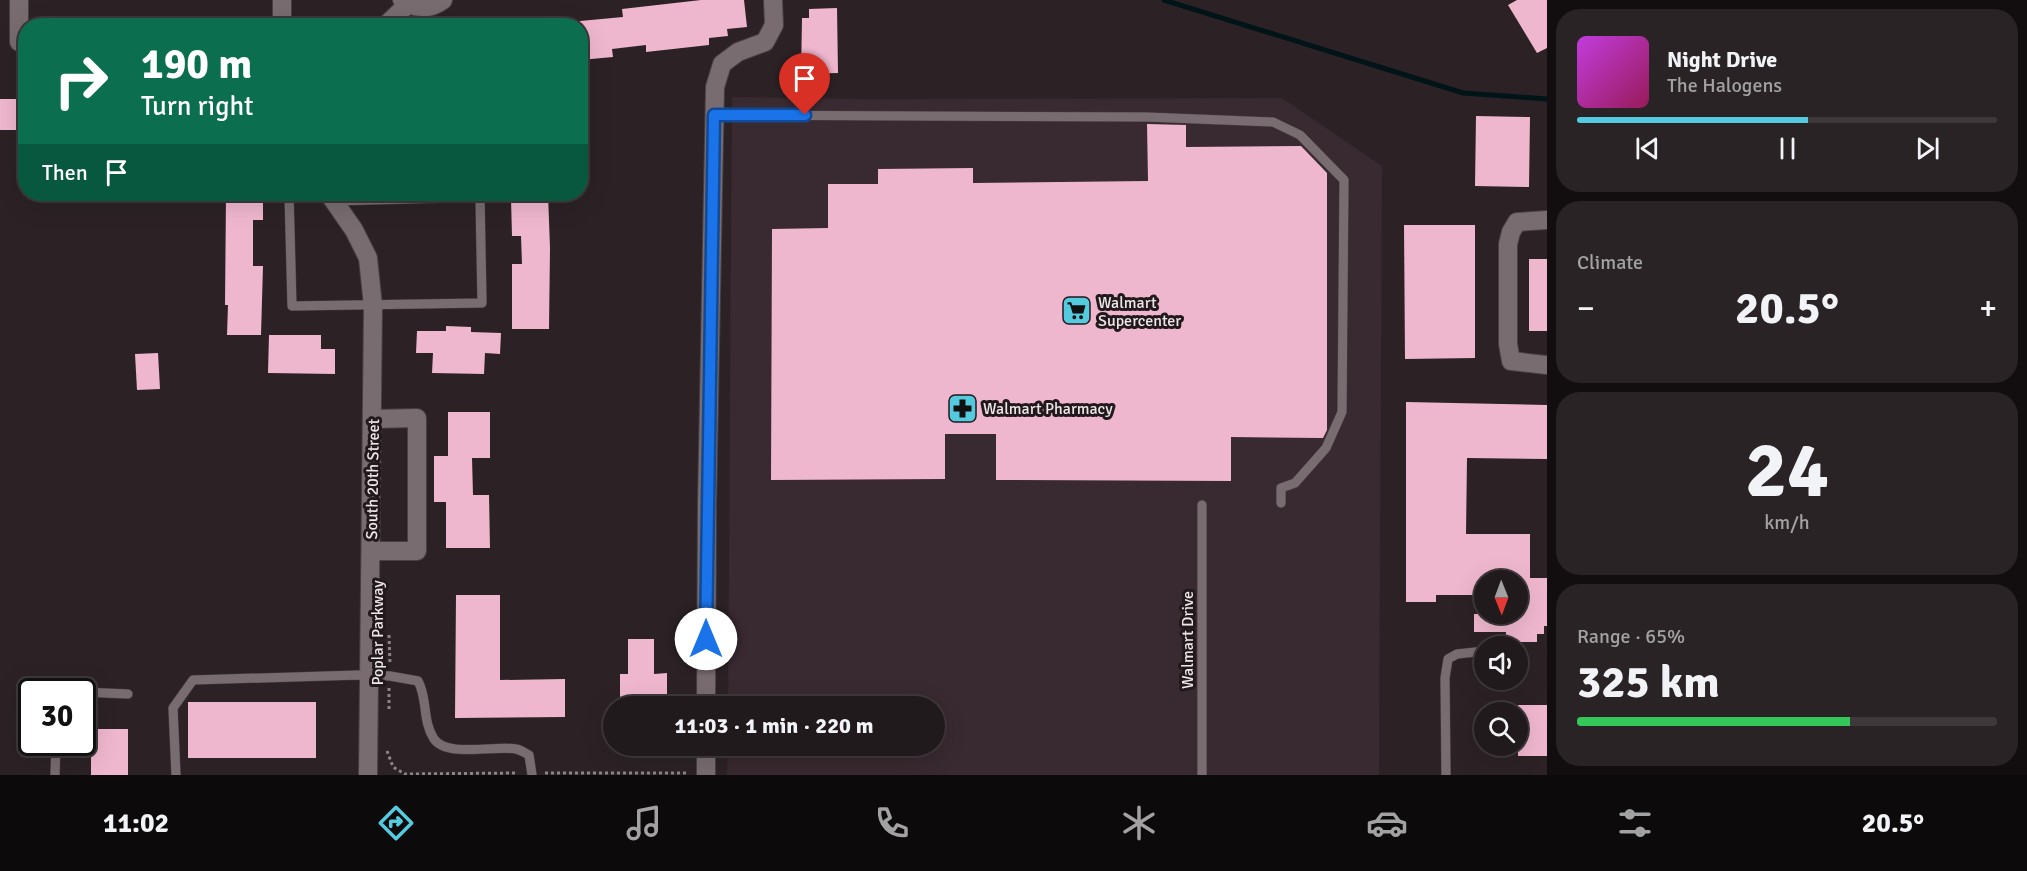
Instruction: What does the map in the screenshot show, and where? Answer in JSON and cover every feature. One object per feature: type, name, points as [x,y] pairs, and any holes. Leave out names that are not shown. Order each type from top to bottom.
[{"type":"street","points":[[19,0],[20,18]]},
{"type":"street","points":[[282,0],[282,18]]},
{"type":"street","points":[[392,18],[405,2],[418,7],[429,7],[443,0]]},
{"type":"street","points":[[706,696],[707,491],[715,87],[722,64],[738,52],[765,42],[774,25],[773,0]]},
{"type":"street","points":[[0,42],[18,42]]},
{"type":"street","name":"South 20th Street","points":[[334,201],[354,230],[368,258],[373,306],[368,775]]},
{"type":"street","points":[[1547,220],[1517,222],[1510,232],[1508,244],[1508,344],[1511,361],[1547,365]]},
{"type":"street","points":[[371,551],[417,551],[417,418],[372,419]]},
{"type":"street","points":[[706,756],[706,774]]},
{"type":"lane","points":[[714,115],[1147,117],[1273,122],[1300,135],[1344,180],[1342,412],[1326,448],[1295,483],[1281,488],[1281,504]]},
{"type":"lane","points":[[289,201],[292,306],[482,303],[480,201]]},
{"type":"lane","name":"Walmart Drive","points":[[1202,505],[1202,775]]},
{"type":"lane","points":[[1446,775],[1445,678],[1448,659],[1457,654],[1474,652]]},
{"type":"lane","points":[[176,775],[173,708],[192,680],[370,676],[390,676],[417,681],[423,690],[426,719],[435,741],[447,748],[518,749],[529,756],[532,774]]},
{"type":"lane","points":[[96,693],[128,694]]},
{"type":"lane","points":[[55,775],[56,756]]},
{"type":"path","name":"Poplar Parkway","points":[[388,719],[389,630]]},
{"type":"path","points":[[387,740],[387,751],[393,767],[405,774],[706,774]]},
{"type":"shaded area","points":[[732,97],[1282,98],[1382,166],[1379,775],[727,775],[728,756],[945,756],[945,696],[728,696]]},
{"type":"building","points":[[701,0],[744,0],[747,27],[727,29],[728,36],[709,38],[709,45],[646,52],[646,45],[612,49],[613,57],[588,59],[588,20],[623,17],[622,9]]},
{"type":"building","points":[[1517,0],[1547,0],[1547,48],[1537,53],[1508,5]]},
{"type":"building","points":[[837,8],[838,73],[801,74],[802,18],[809,18],[809,9]]},
{"type":"building","points":[[0,99],[17,99],[17,130],[0,130]]},
{"type":"building","points":[[1476,116],[1530,117],[1529,187],[1475,186]]},
{"type":"building","name":"Walmart Supercenter","points":[[1147,124],[1186,125],[1186,147],[1301,146],[1327,173],[1327,430],[1323,438],[1231,437],[1231,481],[996,480],[996,434],[945,434],[945,479],[771,480],[772,229],[828,228],[828,184],[878,184],[878,169],[973,168],[973,183],[1148,181]]},
{"type":"building","points":[[226,201],[263,201],[263,220],[253,220],[253,266],[263,266],[261,335],[227,335],[228,305],[225,305]]},
{"type":"building","points":[[511,201],[548,201],[549,329],[512,329],[512,264],[522,264],[521,236],[512,236]]},
{"type":"building","points":[[1404,225],[1475,225],[1475,358],[1405,359]]},
{"type":"building","points":[[1529,259],[1547,259],[1547,331],[1529,331]]},
{"type":"building","points":[[446,326],[471,327],[471,332],[501,333],[500,354],[485,353],[484,374],[432,373],[433,353],[416,353],[417,331],[446,331]]},
{"type":"building","points":[[269,335],[321,335],[321,349],[335,349],[335,374],[268,373]]},
{"type":"building","points":[[158,353],[160,389],[137,390],[135,354]]},
{"type":"building","points":[[1406,402],[1547,405],[1547,459],[1467,458],[1466,534],[1530,534],[1530,578],[1547,578],[1547,626],[1544,626],[1544,634],[1537,634],[1537,642],[1528,642],[1528,636],[1506,636],[1506,632],[1474,632],[1474,624],[1528,624],[1528,570],[1474,570],[1474,595],[1436,595],[1436,602],[1406,602]]},
{"type":"building","points":[[448,412],[490,412],[490,458],[472,458],[473,495],[489,495],[490,548],[446,548],[446,502],[434,502],[434,456],[448,456]]},
{"type":"building","points":[[456,595],[500,595],[500,680],[565,679],[565,717],[455,718]]},
{"type":"building","points":[[628,639],[654,639],[654,674],[667,673],[667,696],[620,696],[620,674],[628,674]]},
{"type":"building","points":[[188,702],[316,702],[316,758],[188,758]]},
{"type":"building","points":[[1528,705],[1547,705],[1547,756],[1528,756]]},
{"type":"building","points":[[96,729],[128,729],[128,775],[91,775],[91,756],[96,756]]},
{"type":"waterway","points":[[1164,0],[1463,93],[1547,99]]},
{"type":"place","name":"Walmart Supercenter","points":[[1077,311]]},
{"type":"place","name":"Walmart Pharmacy","points":[[962,408]]},
{"type":"route","points":[[706,639],[714,115],[805,115]]}]
